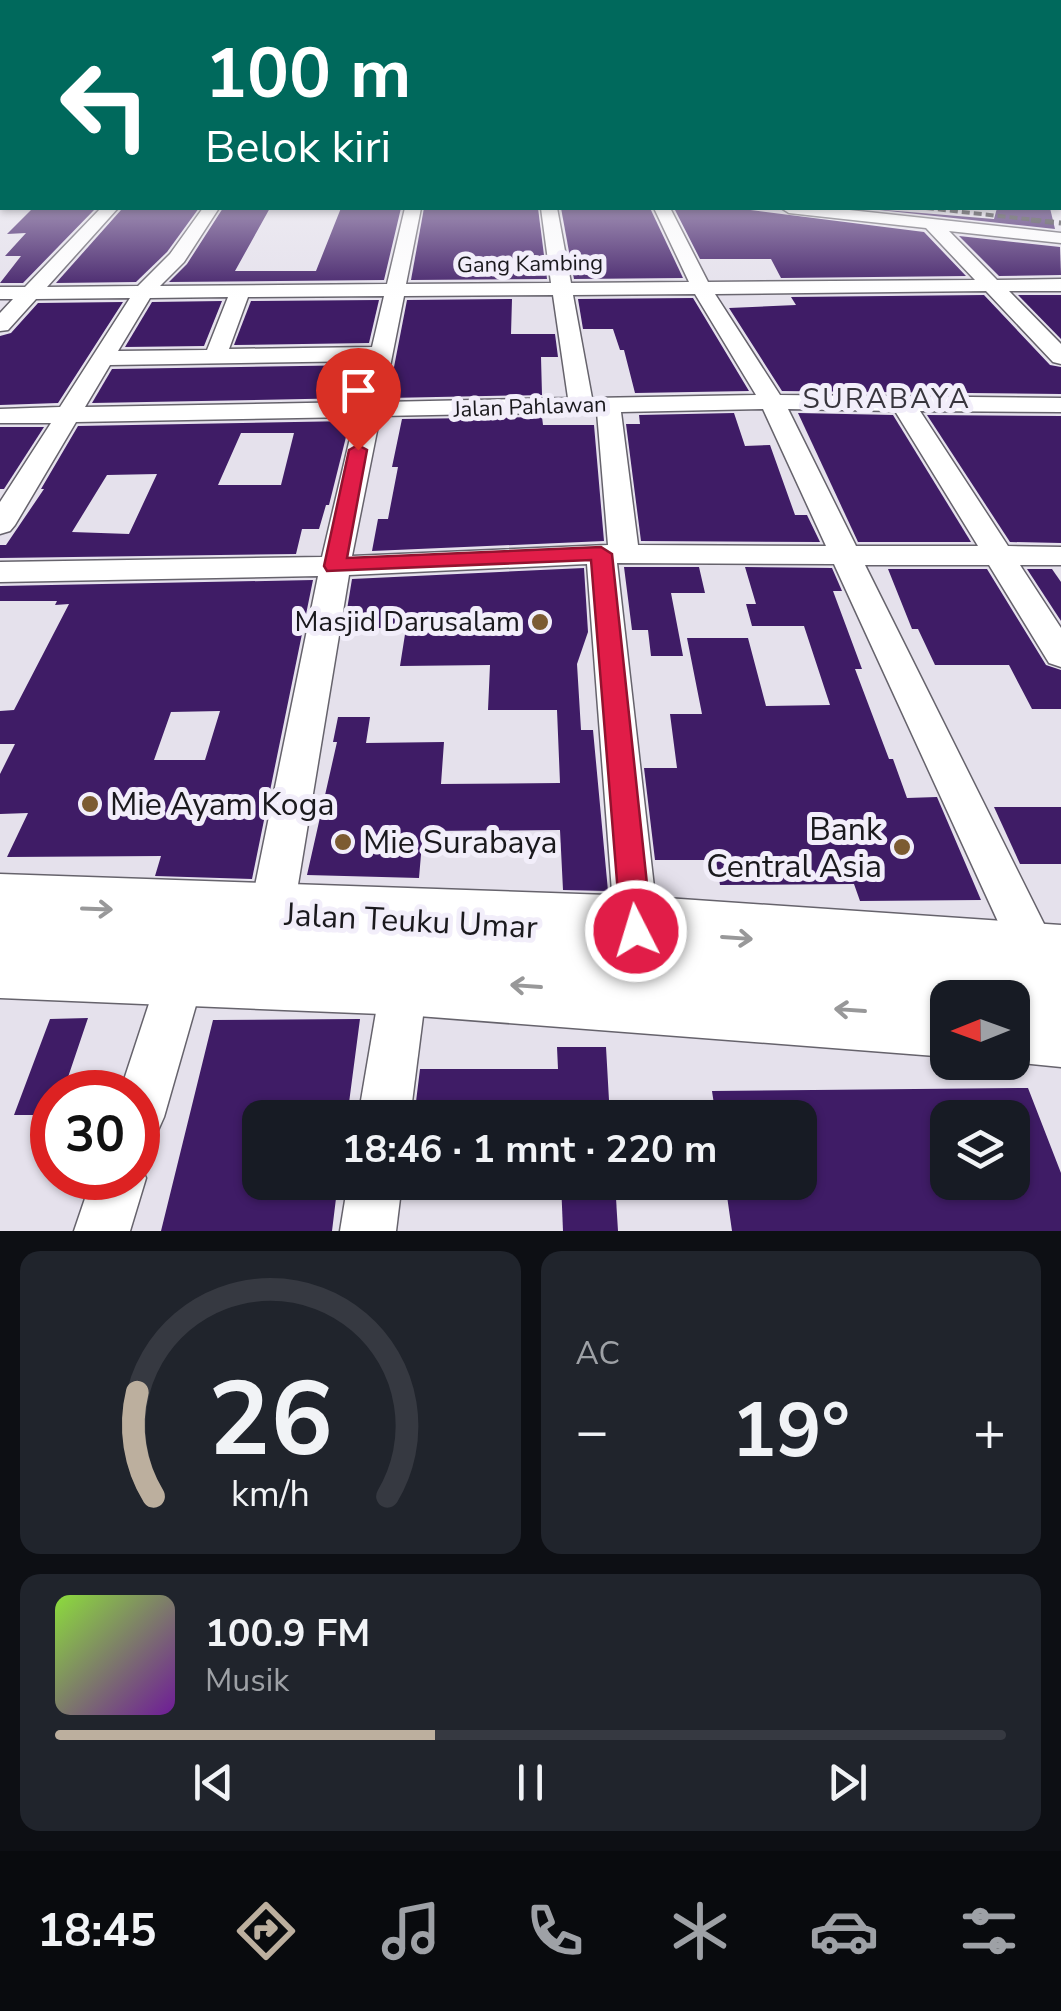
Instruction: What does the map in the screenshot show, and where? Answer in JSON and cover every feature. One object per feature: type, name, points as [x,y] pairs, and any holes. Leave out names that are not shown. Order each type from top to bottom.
[{"type":"highway","name":"Jalan Teuku Umar","points":[[4,923],[271,915],[636,931],[1049,1003]]},
{"type":"highway","name":"Jalan Teuku Umar","points":[[4,923],[184,967],[405,977],[930,1016]]},
{"type":"street","points":[[0,325],[108,210]]},
{"type":"street","points":[[0,525],[144,292],[177,258],[210,210]]},
{"type":"street","points":[[271,915],[335,566],[412,210]]},
{"type":"street","points":[[548,210],[594,405],[612,554],[636,931]]},
{"type":"street","points":[[663,210],[701,287],[772,402],[1049,1003]]},
{"type":"street","points":[[809,210],[1061,238]]},
{"type":"street","points":[[931,222],[1061,358]]},
{"type":"street","name":"Gang Kambing","points":[[0,293],[1061,285]]},
{"type":"street","points":[[215,356],[240,292]]},
{"type":"street","points":[[103,358],[378,354]]},
{"type":"street","name":"Jalan Pahlawan","points":[[0,416],[772,402],[1061,405]]},
{"type":"street","points":[[904,405],[1061,654]]},
{"type":"street","points":[[0,572],[335,566],[612,554],[1061,556]]},
{"type":"street","points":[[153,1070],[184,967]]},
{"type":"street","points":[[387,1100],[405,977]]},
{"type":"street","points":[[102,1231],[112,1200]]},
{"type":"street","points":[[368,1231],[372,1200]]},
{"type":"building","points":[[31,210],[94,210],[23,283],[0,283],[21,256],[5,256],[26,233],[7,234]]},
{"type":"building","points":[[121,210],[198,210],[167,252],[136,282],[56,283]]},
{"type":"building","points":[[222,210],[269,210],[235,271],[316,271],[340,210],[401,210],[384,280],[169,282],[187,264]]},
{"type":"building","points":[[424,210],[538,210],[547,279],[411,280]]},
{"type":"building","points":[[561,210],[651,210],[683,278],[574,279]]},
{"type":"building","points":[[675,210],[751,210],[924,232],[966,276],[781,278],[771,259],[700,259]]},
{"type":"building","points":[[879,210],[994,219],[996,210],[1050,210],[1055,229]]},
{"type":"building","points":[[959,236],[1060,247],[1061,275],[999,276]]},
{"type":"building","points":[[984,295],[1050,365],[1061,367],[1061,394],[782,391],[729,308],[796,305],[791,297]]},
{"type":"building","points":[[1018,295],[1061,295],[1061,339]]},
{"type":"building","points":[[693,298],[749,391],[635,393],[624,350],[620,350],[613,329],[583,329],[578,299]]},
{"type":"building","points":[[512,299],[511,334],[555,334],[558,357],[541,357],[542,395],[388,398],[407,300]]},
{"type":"building","points":[[379,300],[369,343],[234,345],[251,301]]},
{"type":"building","points":[[222,301],[204,346],[125,347],[152,302]]},
{"type":"building","points":[[123,302],[58,403],[0,405],[0,336],[11,333],[38,303]]},
{"type":"building","points":[[363,365],[356,398],[92,403],[112,369]]},
{"type":"building","points":[[734,413],[745,446],[770,445],[795,515],[807,515],[820,542],[641,541],[626,424],[640,424],[639,415]]},
{"type":"building","points":[[798,413],[893,415],[971,542],[858,542]]},
{"type":"building","points":[[927,415],[1061,416],[1061,543],[1010,542]]},
{"type":"building","points":[[542,417],[543,425],[594,425],[604,541],[372,551],[378,519],[388,519],[398,467],[392,467],[402,419]]},
{"type":"building","points":[[350,421],[329,505],[319,529],[302,529],[296,554],[0,558],[0,545],[6,545],[44,489],[78,426]],"holes":[[[241,433],[294,433],[281,485],[218,485]],[[157,474],[129,534],[72,532],[107,475]]]},
{"type":"building","points":[[0,427],[44,427],[4,489],[0,489]]},
{"type":"building","points":[[624,567],[699,567],[705,593],[671,593],[683,656],[651,656],[648,630],[632,630]]},
{"type":"building","points":[[745,567],[832,568],[842,591],[833,591],[862,669],[855,669],[889,759],[893,759],[907,798],[937,797],[981,900],[860,901],[854,884],[720,885],[716,860],[655,860],[644,768],[677,768],[670,714],[702,714],[687,638],[748,638],[766,706],[830,705],[804,626],[752,626],[746,604],[756,604]]},
{"type":"building","points":[[584,568],[588,632],[577,664],[581,730],[593,730],[608,891],[563,890],[560,830],[423,831],[419,878],[307,875],[337,742],[333,742],[338,717],[370,717],[366,743],[444,742],[441,784],[560,783],[557,710],[488,710],[490,665],[400,666],[406,628],[344,628],[352,579]]},
{"type":"building","points":[[888,569],[987,569],[1046,665],[1061,670],[1061,709],[1032,709],[1009,665],[935,665],[918,629],[912,629]]},
{"type":"building","points":[[1027,569],[1052,569],[1061,582],[1061,621]]},
{"type":"building","points":[[313,580],[252,879],[155,876],[161,856],[7,857],[28,813],[0,814],[0,774],[15,744],[0,744],[0,711],[14,710],[69,604],[0,601],[0,586]],"holes":[[[220,711],[205,760],[154,760],[171,712]]]},
{"type":"building","points":[[994,807],[1061,807],[1061,864],[1020,864]]},
{"type":"building","points":[[88,1018],[70,1070],[31,1070],[50,1019]]},
{"type":"building","points":[[360,1019],[349,1100],[242,1100],[242,1200],[336,1200],[332,1231],[161,1231],[213,1020]]},
{"type":"building","points":[[557,1047],[606,1047],[609,1100],[416,1100],[420,1069],[558,1069]]},
{"type":"building","points":[[30,1072],[30,1115],[14,1115]]},
{"type":"building","points":[[1028,1088],[1061,1173],[1061,1231],[732,1231],[728,1200],[817,1200],[817,1100],[713,1100],[712,1091]]},
{"type":"building","points":[[562,1200],[616,1200],[618,1231],[563,1231]]},
{"type":"railway","points":[[944,210],[1054,222]]},
{"type":"railway","points":[[1031,220],[1061,223]]},
{"type":"place","name":"Masjid Darusalam","points":[[540,622]]},
{"type":"place","name":"Mie Ayam Koga","points":[[90,804]]},
{"type":"place","name":"Mie Surabaya","points":[[343,842]]},
{"type":"place","name":"Bank Central Asia","points":[[902,847]]},
{"type":"district","name":"SURABAYA","points":[[887,399]]},
{"type":"route","points":[[358,450],[335,566],[601,554],[636,931]]}]
